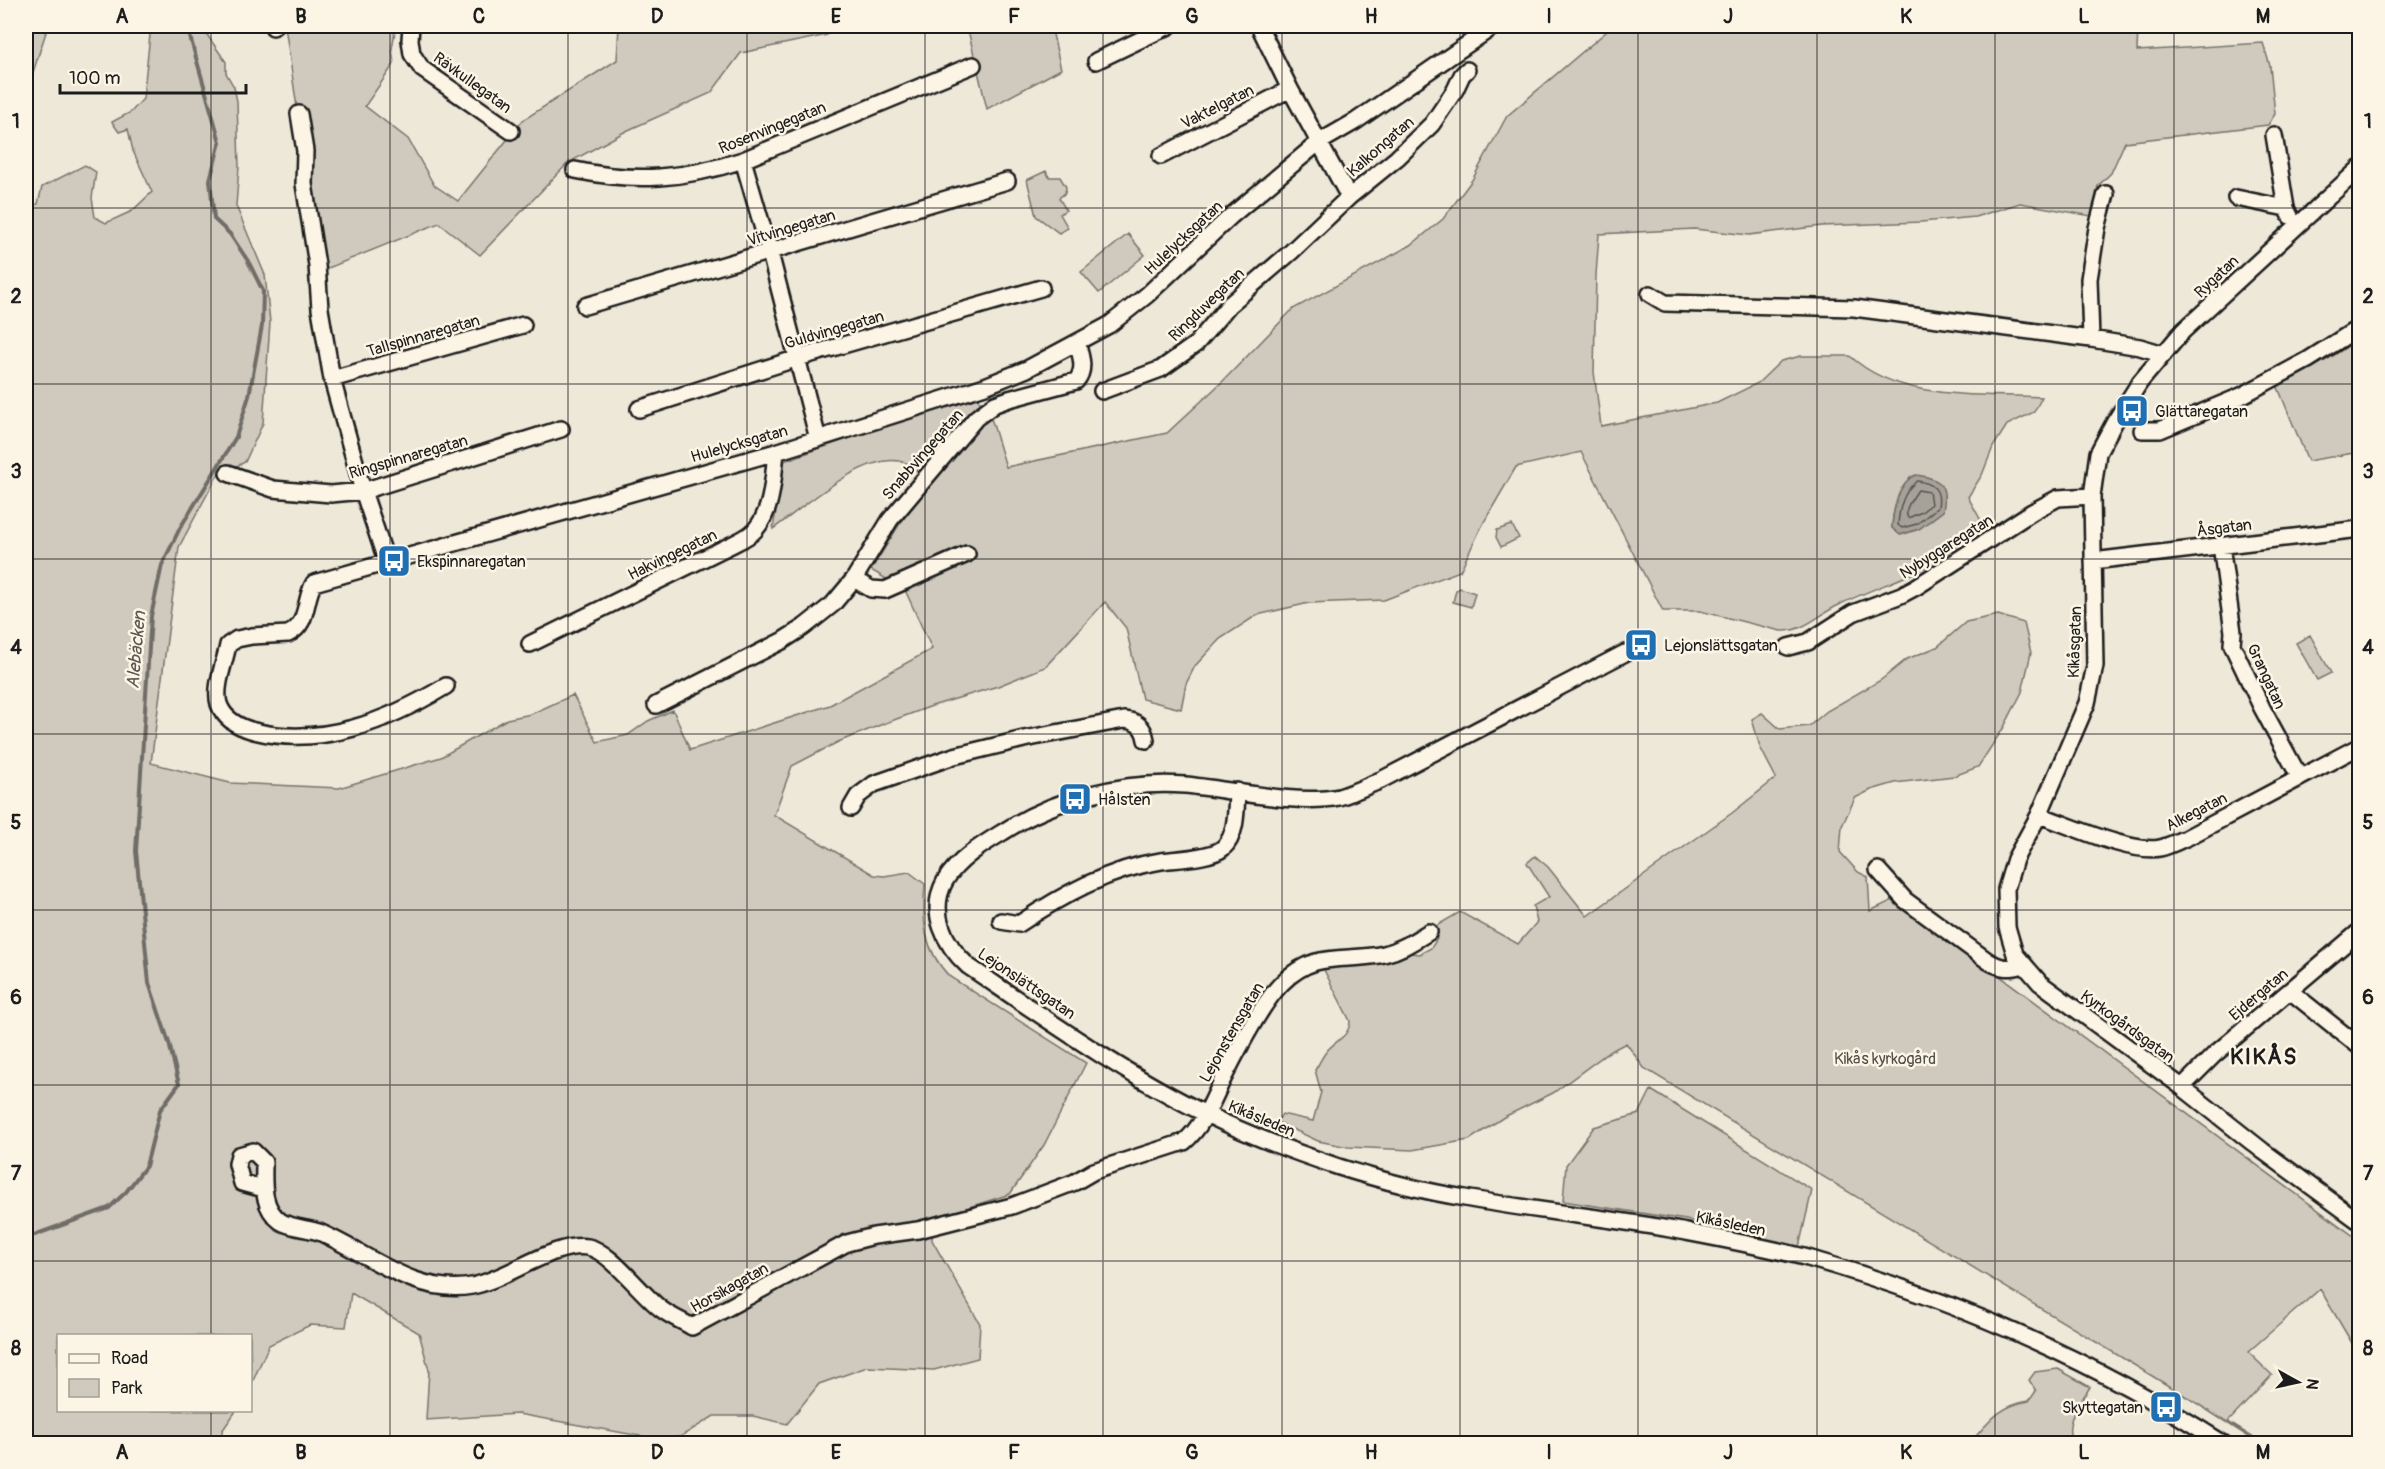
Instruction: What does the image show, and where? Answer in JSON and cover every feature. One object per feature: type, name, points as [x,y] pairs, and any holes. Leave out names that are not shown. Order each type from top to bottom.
[{"type":"street","name":"Rävkullegatan","points":[[411,26],[412,54],[422,69],[511,132]]},
{"type":"street","points":[[1096,61],[1168,26]]},
{"type":"street","name":"Hulelycksgatan","points":[[446,686],[417,704],[383,719],[326,735],[270,735],[242,728],[224,715],[218,702],[218,689],[228,645],[237,639],[294,632],[299,627],[309,592],[315,583],[818,439],[984,386],[1027,369],[1077,343],[1109,325],[1147,295],[1231,216],[1318,143],[1356,121],[1494,26]]},
{"type":"street","points":[[1266,28],[1290,89],[1318,143]]},
{"type":"street","name":"Rosenvingegatan","points":[[575,170],[602,176],[656,178],[712,170],[743,160],[973,65]]},
{"type":"street","name":"Kalkongatan","points":[[1318,143],[1349,196],[1397,158],[1432,124],[1455,90],[1461,75],[1467,70]]},
{"type":"street","name":"Vaktelgatan","points":[[1161,156],[1290,89]]},
{"type":"street","points":[[299,114],[305,151],[304,183],[317,266],[320,309],[332,379],[363,491],[387,563]]},
{"type":"street","points":[[2274,135],[2286,208],[2295,228]]},
{"type":"street","points":[[743,160],[770,253],[818,439]]},
{"type":"street","name":"Rygatan","points":[[2164,354],[2183,331],[2360,168]]},
{"type":"street","name":"Vitvingegatan","points":[[585,306],[1007,182]]},
{"type":"street","points":[[2091,339],[2089,279],[2097,228],[2106,194]]},
{"type":"street","name":"Ringduvegatan","points":[[1102,391],[1161,369],[1196,344],[1228,305],[1291,252],[1349,196]]},
{"type":"street","points":[[2236,198],[2286,208]]},
{"type":"street","name":"Guldvingegatan","points":[[639,409],[798,358],[1041,288]]},
{"type":"street","points":[[1650,294],[1665,303],[1854,308],[2091,339],[2140,347],[2164,354]]},
{"type":"street","name":"Tallspinnaregatan","points":[[332,379],[523,325]]},
{"type":"street","points":[[2142,430],[2160,430],[2241,396],[2308,360],[2360,327]]},
{"type":"street","name":"Snabbvingegatan","points":[[656,705],[782,641],[833,604],[854,579],[890,520],[976,418],[995,404],[1076,381],[1082,375],[1082,362],[1077,343]]},
{"type":"street","name":"Kikåsgatan","points":[[2024,965],[2015,954],[2007,927],[2006,889],[2016,860],[2039,815],[2091,690],[2095,666],[2092,496],[2098,453],[2126,401],[2164,354]]},
{"type":"street","name":"Ringspinnaregatan","points":[[228,473],[282,490],[331,494],[363,491],[561,429]]},
{"type":"street","name":"Hakvingegatan","points":[[530,644],[754,532],[763,519],[772,491],[776,452]]},
{"type":"street","name":"Nybyggaregatan","points":[[1788,647],[1808,642],[1853,613],[1916,587],[2032,512],[2058,498],[2092,496]]},
{"type":"street","name":"Åsgatan","points":[[2093,561],[2360,529]]},
{"type":"street","name":"Grangatan","points":[[2222,545],[2233,632],[2232,645],[2262,708],[2300,778]]},
{"type":"street","points":[[854,579],[871,589],[885,590],[967,554]]},
{"type":"street","name":"Lejonslättsgatan","points":[[1206,1114],[1117,1064],[968,966],[955,954],[945,940],[939,916],[939,900],[943,886],[952,870],[993,838],[1022,821],[1090,794],[1146,785],[1183,785],[1289,798],[1339,796],[1381,780],[1625,653]]},
{"type":"street","points":[[851,808],[864,791],[886,779],[954,756],[1024,738],[1131,720],[1142,728],[1146,740]]},
{"type":"street","name":"Alkegatan","points":[[2039,815],[2126,846],[2143,849],[2159,848],[2186,838],[2360,746]]},
{"type":"street","points":[[1000,921],[1019,924],[1054,901],[1087,884],[1130,869],[1220,851],[1230,838],[1235,818],[1237,791]]},
{"type":"street","points":[[1878,870],[1905,900],[1988,961],[2000,968],[2009,969],[2024,965]]},
{"type":"street","name":"Ejdergatan","points":[[2182,1087],[2215,1054],[2360,931]]},
{"type":"street","name":"Lejonstensgatan","points":[[1206,1114],[1235,1055],[1281,984],[1296,972],[1327,958],[1382,954],[1404,948],[1429,932]]},
{"type":"street","name":"Kyrkogårdsgatan","points":[[2024,965],[2040,983],[2360,1222]]},
{"type":"street","points":[[2290,991],[2360,1047]]},
{"type":"street","name":"Horsikagatan","points":[[264,1190],[265,1201],[280,1221],[319,1232],[413,1281],[442,1287],[472,1286],[549,1255],[578,1247],[590,1248],[608,1257],[661,1309],[692,1328],[847,1243],[874,1236],[918,1230],[1012,1206],[1075,1182],[1094,1171],[1184,1142],[1194,1134],[1206,1114]]},
{"type":"street","name":"Kikåsleden","points":[[1206,1114],[1296,1152],[1402,1185],[1465,1198],[1677,1230],[1805,1258],[1905,1289],[1956,1307],[2060,1352],[2166,1407],[2224,1443]]},
{"type":"green space","points":[[26,26],[48,26],[26,94]]},
{"type":"green space","points":[[151,26],[201,26],[226,62],[226,73],[234,87],[237,101],[239,167],[236,206],[265,275],[270,322],[263,423],[245,462],[217,476],[179,547],[151,763],[230,783],[339,788],[441,757],[507,719],[531,714],[573,695],[597,742],[628,735],[648,721],[673,710],[690,750],[830,705],[932,649],[905,590],[871,570],[899,525],[929,486],[916,470],[906,463],[891,461],[874,464],[855,471],[837,482],[773,529],[784,461],[975,394],[992,421],[1006,467],[1167,433],[1223,381],[1293,309],[1411,245],[1443,219],[1472,180],[1507,116],[1613,26],[2138,26],[2137,51],[2263,43],[2270,66],[2275,114],[2268,125],[2125,142],[2111,173],[2098,186],[2091,216],[2020,203],[1975,217],[1921,222],[1822,226],[1749,235],[1694,229],[1599,234],[1594,372],[1601,426],[1717,403],[1758,383],[1781,361],[1801,356],[1850,356],[1870,371],[1916,388],[1967,394],[2042,397],[2034,412],[2007,425],[1993,447],[1982,475],[1968,497],[1984,526],[1924,568],[1849,600],[1804,626],[1781,631],[1700,611],[1663,611],[1581,452],[1516,467],[1484,522],[1460,571],[1384,600],[1309,603],[1257,615],[1220,639],[1195,666],[1186,684],[1181,709],[1142,699],[1126,628],[1105,602],[1045,667],[998,686],[883,724],[838,742],[792,766],[774,815],[874,875],[884,876],[909,872],[925,884],[926,934],[934,956],[941,967],[950,977],[1086,1063],[1044,1145],[1010,1194],[934,1218],[932,1240],[980,1324],[978,1358],[934,1370],[867,1367],[819,1384],[787,1424],[753,1416],[714,1416],[680,1437],[657,1439],[518,1414],[426,1420],[429,1370],[419,1333],[351,1293],[346,1327],[310,1325],[269,1345],[252,1383],[252,1334],[57,1334],[57,1412],[235,1412],[222,1431],[222,1443],[26,1444],[26,207],[38,204],[42,187],[85,165],[96,172],[92,198],[95,217],[106,223],[132,211],[152,192],[133,151],[128,129],[119,132],[112,122],[131,112],[143,99]],"holes":[[[1910,477],[1919,529],[1901,535],[1892,528],[1895,507]]]},
{"type":"green space","points":[[285,26],[396,26],[392,48],[394,64],[365,106],[408,139],[434,185],[458,201],[523,120],[617,60],[619,26],[835,26],[827,35],[741,53],[711,93],[626,131],[568,163],[480,255],[439,223],[321,271]]},
{"type":"green space","points":[[967,26],[1051,26],[1061,69],[987,109]]},
{"type":"green space","points":[[1046,171],[1049,177],[1060,177],[1066,187],[1065,193],[1059,198],[1066,210],[1060,214],[1068,228],[1059,233],[1036,216],[1027,180]]},
{"type":"green space","points":[[1128,234],[1145,255],[1099,293],[1081,272]]},
{"type":"green space","points":[[2359,336],[2359,452],[2308,461],[2277,385],[2331,357]]},
{"type":"green space","points":[[1512,525],[1519,538],[1501,547],[1496,537],[1497,530]]},
{"type":"green space","points":[[1460,588],[1475,593],[1471,607],[1453,602],[1456,590]]},
{"type":"green space","name":"Kikås kyrkogård","points":[[1998,615],[2024,623],[2031,653],[2022,692],[2004,727],[1978,767],[1954,776],[1895,783],[1871,790],[1855,798],[1842,826],[1840,852],[1858,872],[1868,877],[1870,911],[1895,899],[2359,1240],[2359,1355],[2320,1289],[2248,1352],[2272,1375],[2228,1422],[2262,1443],[2258,1443],[2190,1399],[1644,1068],[1626,1043],[1609,1052],[1553,1093],[1504,1117],[1469,1140],[1412,1150],[1348,1147],[1318,1141],[1277,1122],[1282,1114],[1313,1121],[1321,1092],[1315,1070],[1326,1052],[1349,1027],[1350,1021],[1321,964],[1368,962],[1411,953],[1420,954],[1431,948],[1437,939],[1433,932],[1436,926],[1460,912],[1518,944],[1537,922],[1533,906],[1549,897],[1527,863],[1535,856],[1548,867],[1587,916],[1732,813],[1776,778],[1760,747],[1752,719],[1762,713],[1780,729],[1809,726],[1827,711],[1881,680],[1907,659],[1937,647],[1966,622]]},
{"type":"green space","points":[[2310,635],[2331,673],[2317,680],[2296,643]]},
{"type":"green space","points":[[1651,1090],[1812,1190],[1799,1247],[1686,1220],[1563,1201],[1566,1165],[1594,1127],[1639,1114]]},
{"type":"green space","points":[[2058,1369],[2090,1387],[2073,1414],[2070,1429],[2074,1443],[1970,1443],[2002,1411],[2018,1403],[2029,1401],[2036,1391],[2029,1380],[2035,1372]]},
{"type":"water","points":[[1916,475],[1931,478],[1941,485],[1944,495],[1943,511],[1919,529],[1900,535],[1892,528],[1895,505],[1905,483]]},
{"type":"waterway","name":"Alebäcken","points":[[26,1238],[109,1208],[126,1192],[146,1166],[160,1110],[179,1084],[169,1043],[149,983],[136,851],[151,616],[162,565],[180,528],[236,437],[249,396],[262,326],[263,291],[248,261],[230,234],[214,219],[210,180],[220,142],[187,26]]},
{"type":"place","name":"Glättaregatan","points":[[2132,411]]},
{"type":"place","name":"Ekspinnaregatan","points":[[394,561]]},
{"type":"place","name":"Lejonslättsgatan","points":[[1641,645]]},
{"type":"place","name":"Hålsten","points":[[1075,799]]},
{"type":"place","name":"Skyttegatan","points":[[2166,1407]]},
{"type":"district","name":"KIKÅS","points":[[2264,1056]]}]
